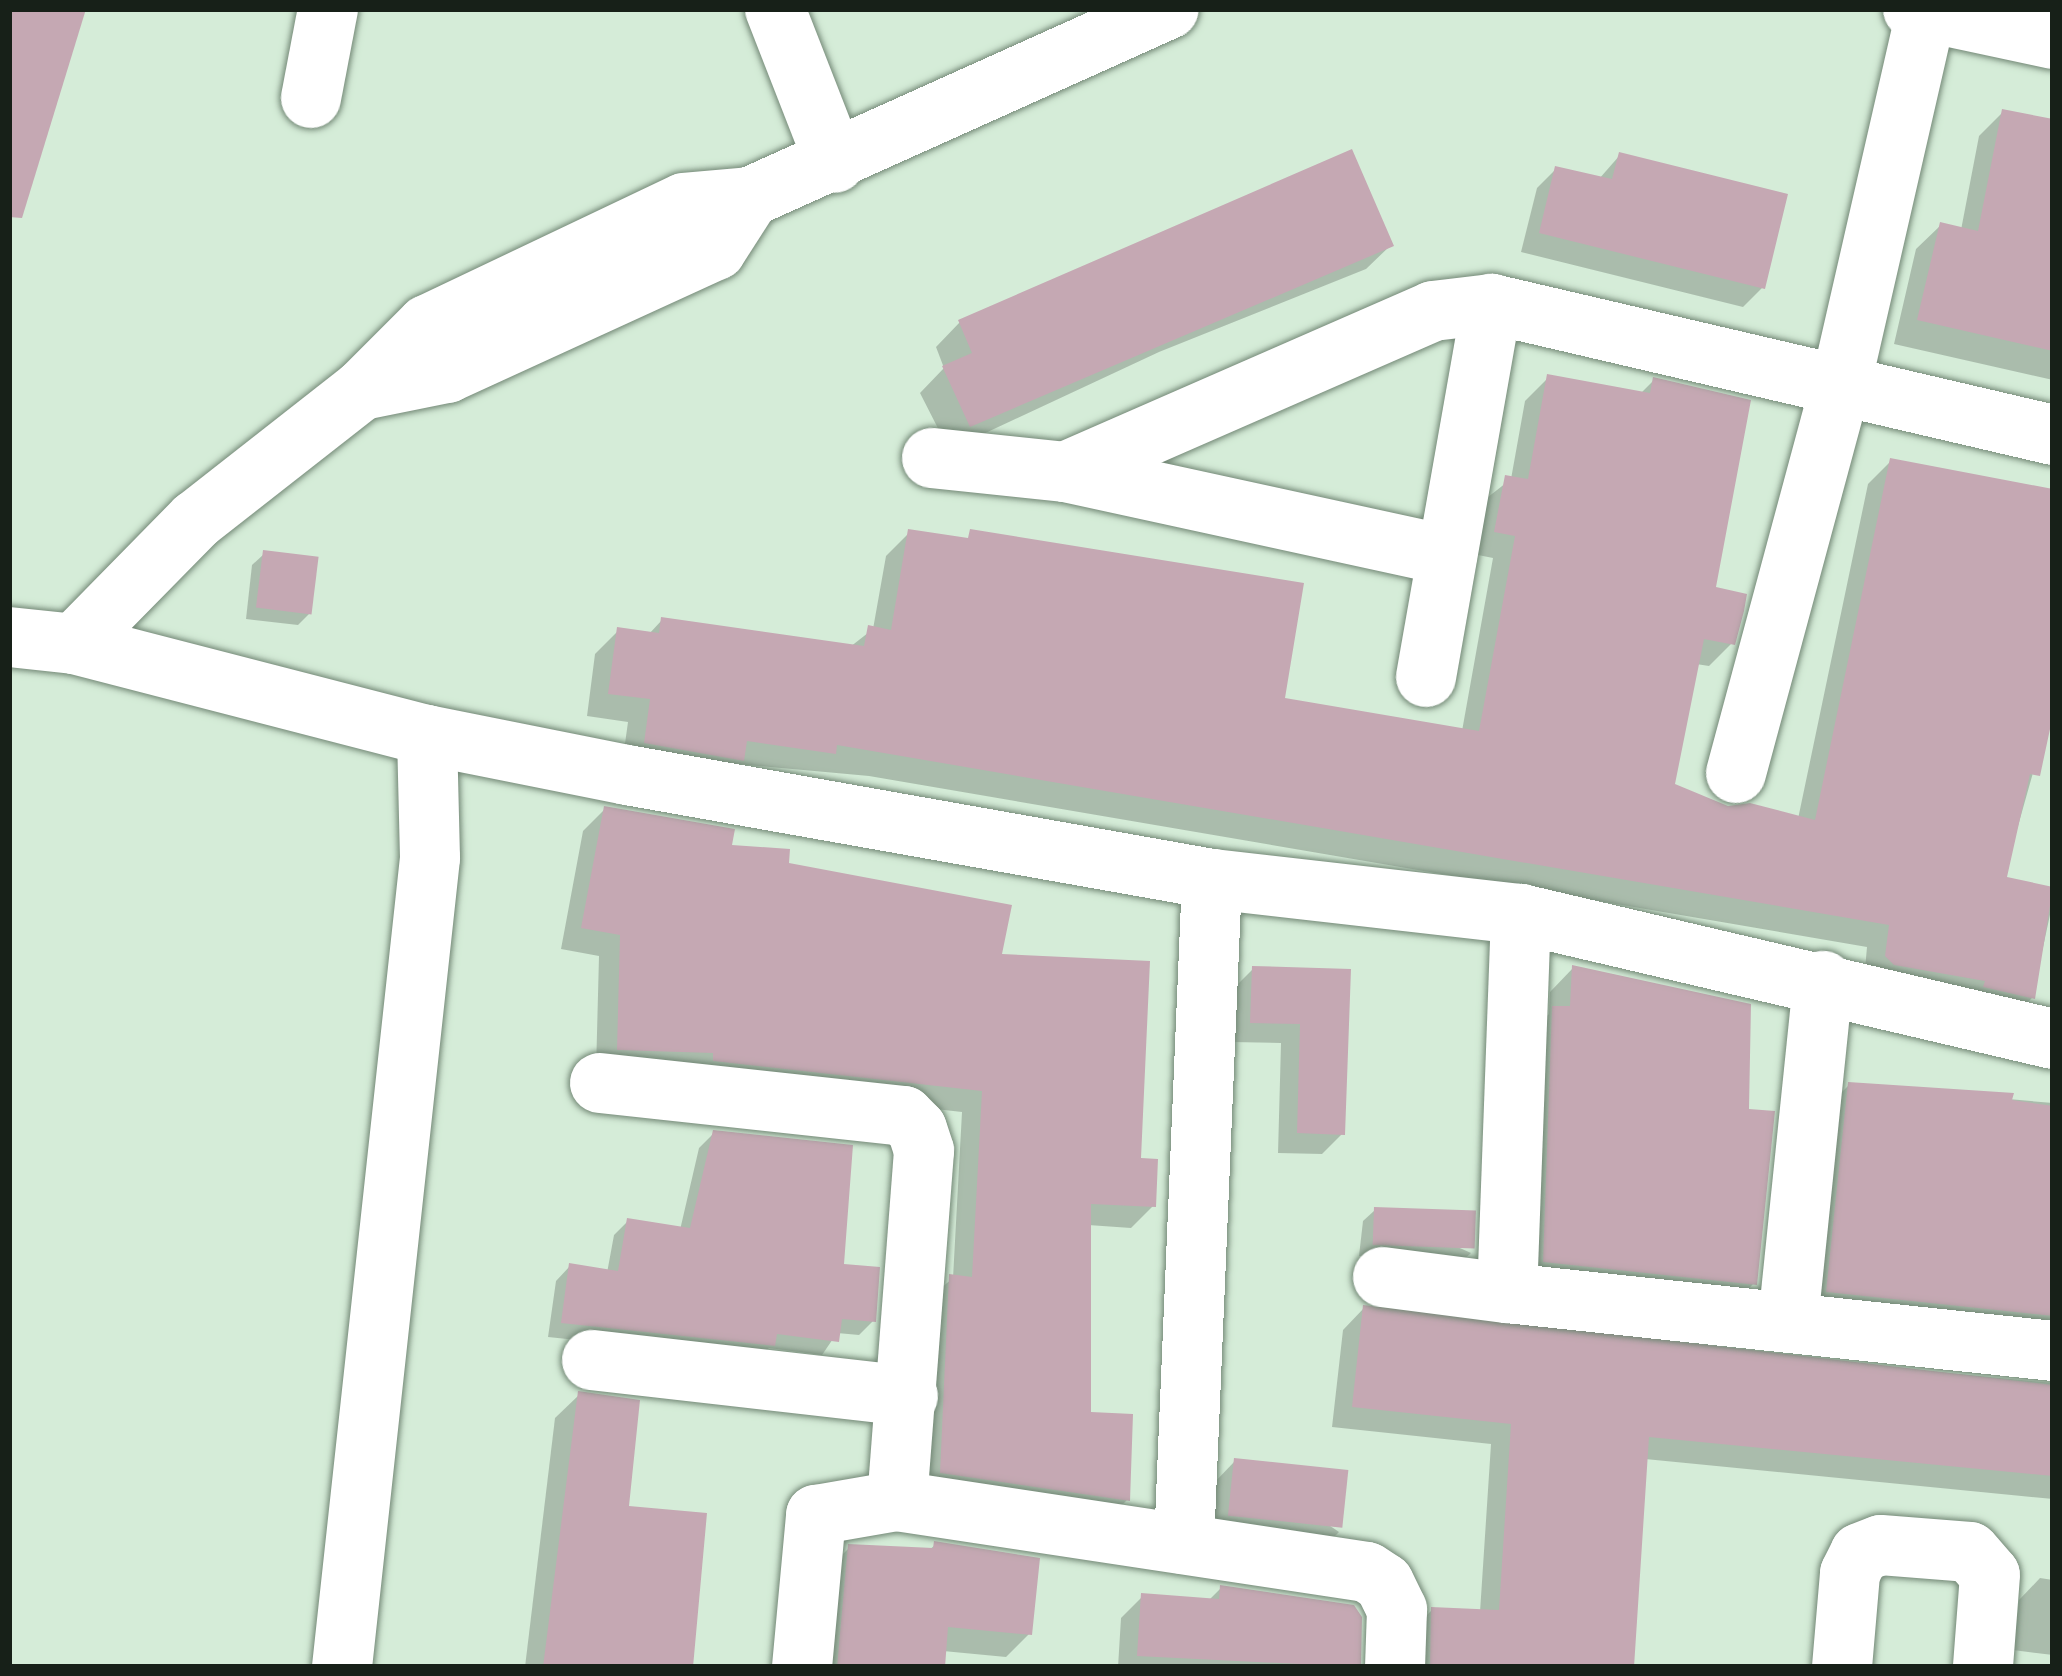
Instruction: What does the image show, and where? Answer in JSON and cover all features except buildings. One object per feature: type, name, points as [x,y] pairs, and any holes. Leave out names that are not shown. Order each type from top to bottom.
[{"type":"street","points":[[311,98],[328,9]]},
{"type":"street","points":[[775,9],[835,163]]},
{"type":"street","points":[[74,644],[196,520],[362,390],[427,325],[684,202],[750,197],[835,163],[1169,9]]},
{"type":"street","points":[[1736,773],[1841,384],[1920,11],[2053,38]]},
{"type":"street","points":[[1426,677],[1492,304]]},
{"type":"street","points":[[1065,472],[1433,311],[1492,304],[2053,435]]},
{"type":"street","points":[[932,458],[1065,472],[1447,555]]},
{"type":"street","points":[[9,637],[74,644],[427,735],[1212,879],[1521,914],[1823,981],[2053,1039]]},
{"type":"street","points":[[342,1667],[430,858],[427,735]]},
{"type":"street","points":[[1184,1544],[1212,879]]},
{"type":"street","points":[[1507,1293],[1521,914]]},
{"type":"street","points":[[1788,1322],[1823,981]]},
{"type":"street","points":[[600,1083],[904,1116],[925,1151],[897,1502]]},
{"type":"street","points":[[1383,1277],[2053,1351]]},
{"type":"street","points":[[592,1360],[908,1396]]},
{"type":"street","points":[[802,1667],[816,1515],[897,1502],[1367,1572],[1384,1582],[1397,1610],[1395,1667]]},
{"type":"street","points":[[1842,1667],[1850,1573],[1860,1553],[1881,1545],[1970,1552],[1990,1575],[1983,1667]]}]
